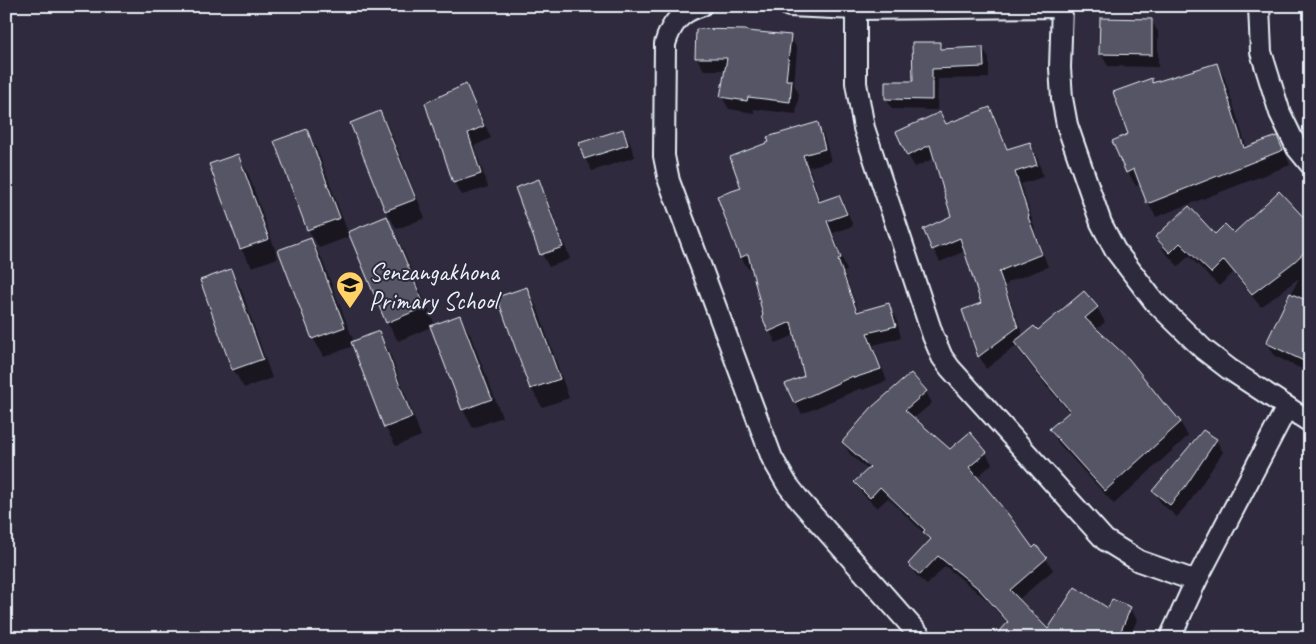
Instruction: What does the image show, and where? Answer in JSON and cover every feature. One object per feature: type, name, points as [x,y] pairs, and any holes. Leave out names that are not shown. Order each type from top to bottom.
[{"type":"street","points":[[701,6],[693,8],[680,16],[669,29],[665,44],[664,156],[672,188],[772,458],[800,502],[922,638]]},
{"type":"street","points":[[789,6],[856,9],[1062,7],[1060,68],[1062,98],[1067,125],[1101,223],[1115,250],[1154,301],[1204,349],[1229,369],[1310,422]]},
{"type":"street","points":[[1259,6],[1261,52],[1280,113],[1297,148],[1310,164]]},
{"type":"street","points":[[856,9],[856,83],[864,128],[933,336],[942,356],[950,368],[1105,540],[1139,561],[1196,581]]},
{"type":"street","points":[[1170,638],[1196,581],[1287,407]]},
{"type":"building","points":[[1100,18],[1152,19],[1152,55],[1099,54]]},
{"type":"building","points":[[696,29],[747,30],[791,35],[786,80],[792,80],[790,102],[748,97],[747,101],[720,97],[727,58],[695,58]]},
{"type":"building","points":[[912,42],[940,42],[940,49],[983,47],[984,67],[932,69],[932,100],[885,99],[885,81],[913,81]]},
{"type":"building","points":[[1217,63],[1244,148],[1277,136],[1283,150],[1147,204],[1134,169],[1126,173],[1112,141],[1128,134],[1113,92],[1152,78],[1152,83]]},
{"type":"building","points":[[466,84],[484,126],[468,133],[481,174],[453,183],[425,103]]},
{"type":"building","points":[[990,107],[1007,149],[1030,142],[1037,165],[1015,172],[1028,217],[1042,254],[999,272],[1018,327],[978,357],[962,310],[981,303],[960,238],[932,250],[923,229],[951,216],[930,145],[907,156],[896,132],[940,112],[946,124]]},
{"type":"building","points":[[380,111],[416,199],[385,211],[350,123]]},
{"type":"building","points":[[818,122],[825,149],[803,155],[819,202],[839,195],[847,214],[827,221],[841,258],[838,260],[857,312],[889,303],[896,326],[867,333],[881,369],[854,378],[853,376],[794,403],[785,384],[804,376],[791,322],[768,332],[762,316],[748,254],[740,258],[717,196],[741,188],[730,157],[769,142],[767,137]]},
{"type":"building","points":[[307,129],[340,218],[307,230],[274,141]]},
{"type":"building","points":[[623,129],[628,145],[584,159],[579,143]]},
{"type":"building","points":[[238,154],[269,239],[240,249],[209,164]]},
{"type":"building","points":[[539,179],[563,247],[540,255],[515,188]]},
{"type":"building","points":[[1279,191],[1310,224],[1310,247],[1294,262],[1252,294],[1224,260],[1211,273],[1180,243],[1170,253],[1155,237],[1189,206],[1215,234],[1225,224],[1234,233]]},
{"type":"building","points":[[387,216],[425,307],[386,323],[348,232]]},
{"type":"building","points":[[311,238],[345,327],[312,339],[278,250]]},
{"type":"building","points":[[231,269],[263,359],[232,370],[200,280]]},
{"type":"building","points":[[527,287],[560,379],[530,389],[497,297]]},
{"type":"building","points":[[1084,291],[1098,307],[1085,318],[1129,359],[1181,422],[1105,491],[1049,429],[1070,411],[1014,342],[1034,326],[1038,330]]},
{"type":"building","points":[[1290,293],[1310,302],[1310,364],[1266,343]]},
{"type":"building","points":[[460,315],[492,399],[462,410],[430,326]]},
{"type":"building","points":[[379,331],[412,417],[384,428],[351,342]]},
{"type":"building","points":[[911,373],[927,391],[905,410],[950,449],[970,432],[987,452],[969,467],[1033,548],[1036,545],[1047,558],[1010,590],[1048,629],[1075,587],[1108,608],[1112,599],[1131,607],[1118,638],[994,638],[1008,622],[979,589],[938,556],[920,575],[908,564],[931,539],[923,532],[925,530],[880,487],[870,498],[854,482],[870,467],[842,442],[871,408]]},
{"type":"building","points":[[1203,430],[1217,439],[1185,487],[1170,505],[1152,491]]},
{"type":"place","name":"Senzangakhona Primary School","points":[[350,309]]}]
